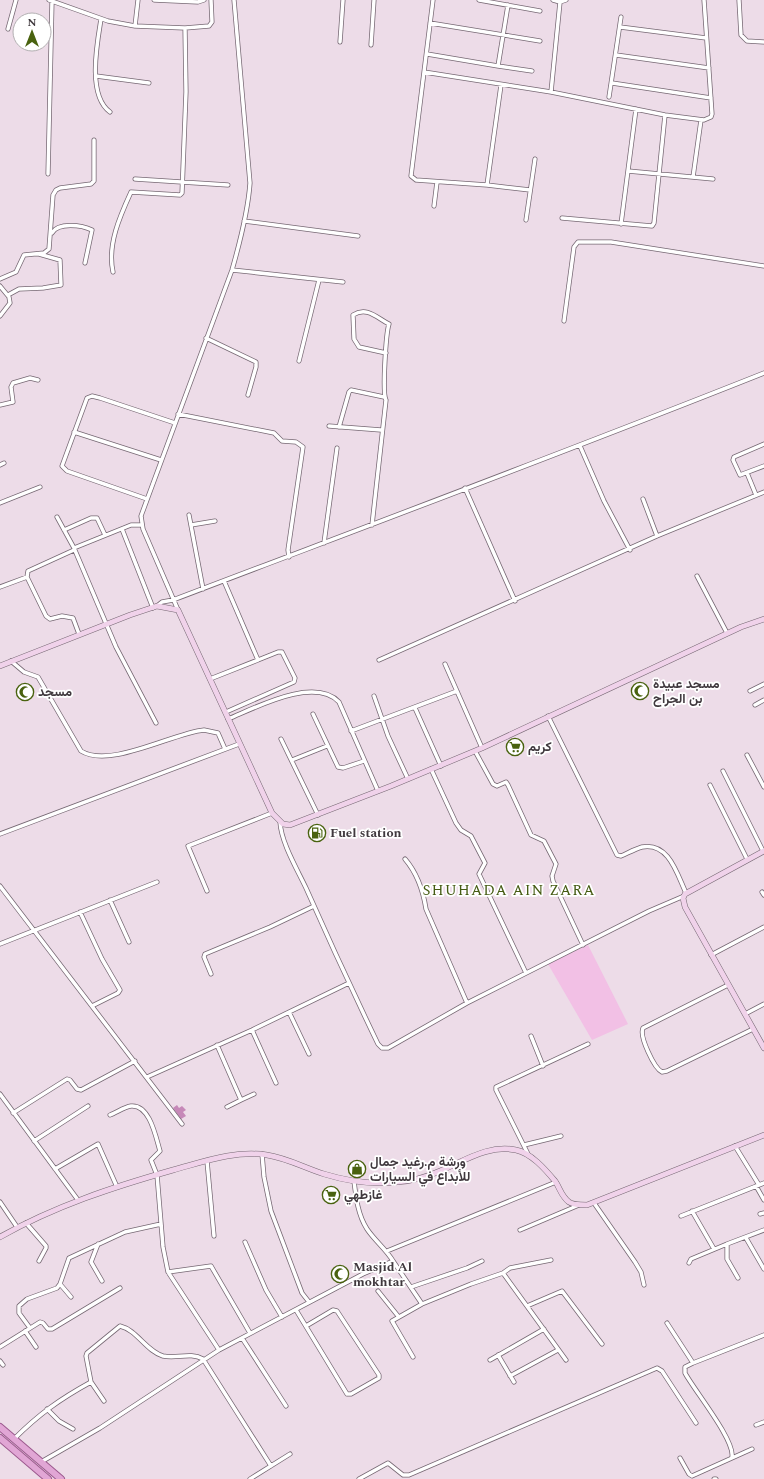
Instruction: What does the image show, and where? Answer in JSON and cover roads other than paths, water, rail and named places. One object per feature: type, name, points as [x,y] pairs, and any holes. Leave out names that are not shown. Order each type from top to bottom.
[{"type":"main road","points":[[0,1427],[61,1479]]},
{"type":"main road","points":[[0,1438],[48,1479]]},
{"type":"street","points":[[8,29],[16,0]]},
{"type":"street","points":[[135,26],[138,0]]},
{"type":"street","points":[[154,0],[198,2],[204,0]]},
{"type":"street","points":[[48,174],[50,1],[101,19],[135,26],[185,28],[210,26],[212,22],[211,0]]},
{"type":"street","points":[[238,0],[233,0],[250,183],[244,221],[232,270],[141,516],[142,525],[173,600],[272,813],[280,822],[290,825],[318,815],[482,748],[727,633],[764,619]]},
{"type":"street","points":[[340,42],[343,0]]},
{"type":"street","points":[[371,45],[374,0]]},
{"type":"street","points":[[432,0],[411,176],[416,180],[487,185],[530,190]]},
{"type":"street","points":[[480,0],[540,11]]},
{"type":"street","points":[[553,0],[560,2],[566,0]]},
{"type":"street","points":[[424,72],[551,92],[665,115],[701,120],[709,118],[712,116],[704,0]]},
{"type":"street","points":[[739,0],[741,35],[747,40],[764,42]]},
{"type":"street","points":[[551,92],[560,2]]},
{"type":"street","points":[[498,66],[508,5]]},
{"type":"street","points":[[609,97],[621,17]]},
{"type":"street","points":[[101,19],[96,56],[96,76],[101,103],[110,112]]},
{"type":"street","points":[[430,24],[540,41]]},
{"type":"street","points":[[620,27],[706,38]]},
{"type":"street","points":[[113,272],[111,255],[113,241],[131,192],[182,193],[184,182],[186,92],[185,28]]},
{"type":"street","points":[[426,54],[532,71]]},
{"type":"street","points":[[616,55],[709,68]]},
{"type":"street","points":[[96,76],[149,84]]},
{"type":"street","points":[[612,83],[711,98]]},
{"type":"street","points":[[487,185],[501,85]]},
{"type":"street","points":[[621,224],[636,109]]},
{"type":"street","points":[[562,218],[650,227],[653,225],[665,115]]},
{"type":"street","points":[[693,176],[701,120]]},
{"type":"street","points":[[0,278],[16,272],[24,255],[38,254],[46,252],[49,249],[52,195],[56,190],[68,186],[91,184],[94,181],[94,140]]},
{"type":"street","points":[[526,220],[535,159]]},
{"type":"street","points":[[628,170],[713,179]]},
{"type":"street","points":[[135,179],[228,185]]},
{"type":"street","points":[[434,206],[437,182]]},
{"type":"street","points":[[244,221],[358,236]]},
{"type":"street","points":[[51,234],[57,227],[66,225],[92,230],[85,263]]},
{"type":"street","points":[[564,321],[574,247],[578,242],[611,242],[764,266]]},
{"type":"street","points":[[8,295],[19,289],[44,288],[61,285],[60,260],[38,254]]},
{"type":"street","points":[[232,270],[343,282]]},
{"type":"street","points":[[299,361],[319,280]]},
{"type":"street","points":[[0,286],[8,295],[10,303],[0,316]]},
{"type":"street","points":[[372,525],[381,430],[386,400],[384,397],[389,324],[372,313],[357,313],[353,315],[354,339],[359,347],[386,353]]},
{"type":"street","points":[[206,338],[256,362],[248,395]]},
{"type":"street","points":[[0,666],[79,634],[155,607],[162,602],[173,600],[289,557],[465,488],[580,446],[764,373]]},
{"type":"street","points":[[0,405],[13,402],[11,387],[13,383],[30,378],[38,380]]},
{"type":"street","points":[[339,427],[349,392],[351,390],[384,397]]},
{"type":"street","points":[[147,499],[67,471],[62,466],[62,462],[87,398],[92,396],[175,423]]},
{"type":"street","points":[[178,414],[274,433],[282,440],[296,442],[303,447],[289,543],[289,557]]},
{"type":"street","points":[[330,426],[381,430]]},
{"type":"street","points":[[74,432],[161,460]]},
{"type":"street","points":[[764,444],[734,458],[739,474],[747,473],[764,466]]},
{"type":"street","points":[[580,446],[604,501],[630,550]]},
{"type":"street","points":[[324,543],[337,448]]},
{"type":"street","points":[[0,465],[4,463]]},
{"type":"street","points":[[747,473],[756,495]]},
{"type":"street","points":[[0,503],[40,486]]},
{"type":"street","points":[[465,488],[515,600]]},
{"type":"street","points":[[379,660],[630,550],[657,536],[764,492]]},
{"type":"street","points":[[642,499],[657,536]]},
{"type":"street","points":[[189,515],[203,589]]},
{"type":"street","points":[[57,517],[74,549],[119,654],[156,723]]},
{"type":"street","points":[[64,530],[91,518],[97,518],[105,535]]},
{"type":"street","points":[[191,525],[215,521]]},
{"type":"street","points":[[79,634],[73,618],[62,616],[50,618],[46,616],[27,577],[28,571],[105,535],[131,525],[142,525]]},
{"type":"street","points":[[122,529],[155,607]]},
{"type":"street","points":[[697,576],[727,633]]},
{"type":"street","points":[[0,587],[27,577]]},
{"type":"street","points":[[224,581],[258,660]]},
{"type":"street","points":[[155,607],[178,610]]},
{"type":"street","points":[[210,679],[278,652],[282,652],[294,678],[294,682],[226,712]]},
{"type":"street","points":[[11,662],[24,672],[38,677],[67,729],[84,753],[103,755],[121,753],[204,730],[218,733],[225,750]]},
{"type":"street","points":[[445,664],[482,748]]},
{"type":"street","points":[[750,691],[764,684]]},
{"type":"street","points":[[228,719],[299,692],[327,695],[339,702],[378,791]]},
{"type":"street","points":[[351,731],[457,692]]},
{"type":"street","points":[[374,696],[382,720],[408,778]]},
{"type":"street","points":[[754,705],[764,700]]},
{"type":"street","points":[[415,708],[441,766]]},
{"type":"street","points":[[313,714],[327,746],[340,769],[364,761]]},
{"type":"street","points":[[548,716],[618,855],[621,856],[648,846],[663,850],[670,859],[685,894],[685,907],[764,1048]]},
{"type":"street","points":[[281,739],[318,815]]},
{"type":"street","points":[[0,834],[239,744]]},
{"type":"street","points":[[292,760],[327,746]]},
{"type":"street","points":[[475,751],[493,784],[497,786],[504,782],[508,785],[530,835],[544,841],[556,864],[552,876],[553,881],[583,945]]},
{"type":"street","points":[[747,755],[764,787]]},
{"type":"street","points":[[431,769],[456,823],[461,830],[471,836],[485,863],[479,871],[479,874],[526,973]]},
{"type":"street","points":[[280,822],[280,830],[378,1044],[382,1048],[388,1048],[467,1003],[685,894],[763,851],[723,771]]},
{"type":"street","points":[[710,785],[747,860]]},
{"type":"street","points":[[207,891],[188,846],[272,813]]},
{"type":"street","points":[[405,859],[413,869],[424,896],[426,909],[467,1003]]},
{"type":"street","points":[[0,944],[157,882]]},
{"type":"street","points":[[0,886],[182,1124]]},
{"type":"street","points":[[110,900],[129,942]]},
{"type":"street","points":[[211,974],[204,957],[205,954],[281,922],[314,906]]},
{"type":"street","points":[[80,912],[102,959],[120,990],[118,993],[92,1006]]},
{"type":"street","points":[[711,954],[764,927]]},
{"type":"street","points":[[146,1077],[252,1030],[349,983]]},
{"type":"street","points":[[728,985],[644,1028],[642,1031],[643,1039],[657,1068],[662,1072],[667,1071],[753,1029]]},
{"type":"street","points":[[744,1014],[764,1004]]},
{"type":"street","points":[[289,1012],[309,1054]]},
{"type":"street","points":[[252,1030],[276,1084]]},
{"type":"street","points":[[531,1036],[543,1066]]},
{"type":"street","points":[[588,1044],[495,1088],[528,1154],[556,1182],[564,1198],[576,1205],[594,1204],[764,1135]]},
{"type":"street","points":[[217,1045],[241,1100]]},
{"type":"street","points":[[13,1113],[67,1079],[70,1080],[77,1089],[81,1090],[135,1061]]},
{"type":"street","points":[[0,1094],[78,1200]]},
{"type":"street","points":[[227,1107],[254,1094]]},
{"type":"street","points":[[34,1141],[88,1106]]},
{"type":"street","points":[[110,1115],[130,1106],[141,1108],[152,1124],[160,1151],[151,1160],[157,1175],[161,1224],[168,1272],[219,1350]]},
{"type":"street","points":[[524,1145],[561,1136]]},
{"type":"street","points":[[55,1169],[98,1144],[117,1187]]},
{"type":"street","points":[[735,1146],[758,1185],[764,1200]]},
{"type":"street","points":[[0,1237],[17,1227],[78,1200],[207,1160],[238,1154],[262,1154],[278,1157],[324,1174],[354,1181],[396,1183],[413,1180],[438,1172],[491,1150],[503,1148],[528,1154]]},
{"type":"street","points":[[262,1154],[264,1177],[271,1211],[302,1293],[309,1302]]},
{"type":"street","points":[[207,1160],[214,1236]]},
{"type":"street","points":[[354,1181],[363,1222],[376,1240],[388,1251],[422,1304]]},
{"type":"street","points":[[388,1251],[556,1182]]},
{"type":"street","points":[[681,1216],[764,1183]]},
{"type":"street","points":[[0,1202],[17,1227]]},
{"type":"street","points":[[520,1230],[582,1204]]},
{"type":"street","points":[[594,1204],[635,1262],[641,1272],[644,1285]]},
{"type":"street","points":[[692,1211],[714,1249]]},
{"type":"street","points":[[26,1223],[46,1246],[39,1261]]},
{"type":"street","points":[[30,1328],[19,1313],[18,1309],[21,1304],[38,1294],[51,1292],[60,1284],[69,1258],[125,1232],[161,1224]]},
{"type":"street","points":[[689,1263],[691,1259],[764,1230]]},
{"type":"street","points":[[746,1238],[764,1269]]},
{"type":"street","points":[[245,1242],[266,1290],[282,1317]]},
{"type":"street","points":[[98,1244],[91,1262],[102,1281]]},
{"type":"street","points":[[727,1244],[727,1259],[738,1278]]},
{"type":"street","points":[[413,1357],[393,1324],[392,1321],[398,1316],[422,1304],[503,1273],[510,1268],[551,1260]]},
{"type":"street","points":[[41,1462],[100,1428],[203,1359],[309,1302],[393,1261]]},
{"type":"street","points":[[411,1287],[468,1268],[482,1261]]},
{"type":"street","points":[[168,1272],[211,1266],[250,1333]]},
{"type":"street","points":[[503,1273],[566,1360]]},
{"type":"street","points":[[60,1284],[71,1297]]},
{"type":"street","points":[[0,1347],[41,1322],[48,1329],[52,1329],[120,1288]]},
{"type":"street","points":[[378,1291],[398,1316]]},
{"type":"street","points":[[527,1306],[562,1291],[602,1344]]},
{"type":"street","points":[[296,1310],[347,1394],[352,1394],[379,1378],[379,1375],[337,1311],[333,1310],[306,1326]]},
{"type":"street","points":[[668,1323],[693,1363]]},
{"type":"street","points":[[104,1401],[91,1382],[86,1356],[87,1353],[120,1326],[136,1334],[163,1356],[192,1356],[203,1359],[271,1466]]},
{"type":"street","points":[[490,1360],[544,1329]]},
{"type":"street","points":[[25,1331],[36,1347]]},
{"type":"street","points":[[732,1457],[732,1451],[717,1422],[684,1373],[685,1367],[764,1335]]},
{"type":"street","points":[[242,1338],[286,1406]]},
{"type":"street","points":[[510,1376],[558,1350]]},
{"type":"street","points":[[498,1355],[514,1382]]},
{"type":"street","points":[[0,1361],[3,1365]]},
{"type":"street","points":[[359,1479],[388,1463],[403,1475],[409,1475],[657,1368],[662,1371],[696,1423]]},
{"type":"street","points":[[14,1439],[47,1409],[91,1382]]},
{"type":"street","points":[[47,1409],[59,1421],[73,1429]]},
{"type":"street","points":[[756,1425],[764,1422]]},
{"type":"street","points":[[680,1458],[691,1477],[752,1449]]},
{"type":"street","points":[[250,1479],[290,1454]]},
{"type":"place","name":"مسجد عبيدة بن الجراح","points":[[640,691]]},
{"type":"place","name":"مسجد","points":[[25,692]]},
{"type":"place","name":"كريم","points":[[515,747]]},
{"type":"place","name":"Fuel station","points":[[317,833]]},
{"type":"place","name":"ورشة م.رغيد جمال للأبداع في السيارات","points":[[357,1169]]},
{"type":"place","name":"غازطهي","points":[[331,1195]]},
{"type":"place","name":"Masjid Al mokhtar","points":[[340,1274]]},
{"type":"district","name":"SHUHADA AIN ZARA","points":[[509,890]]}]
